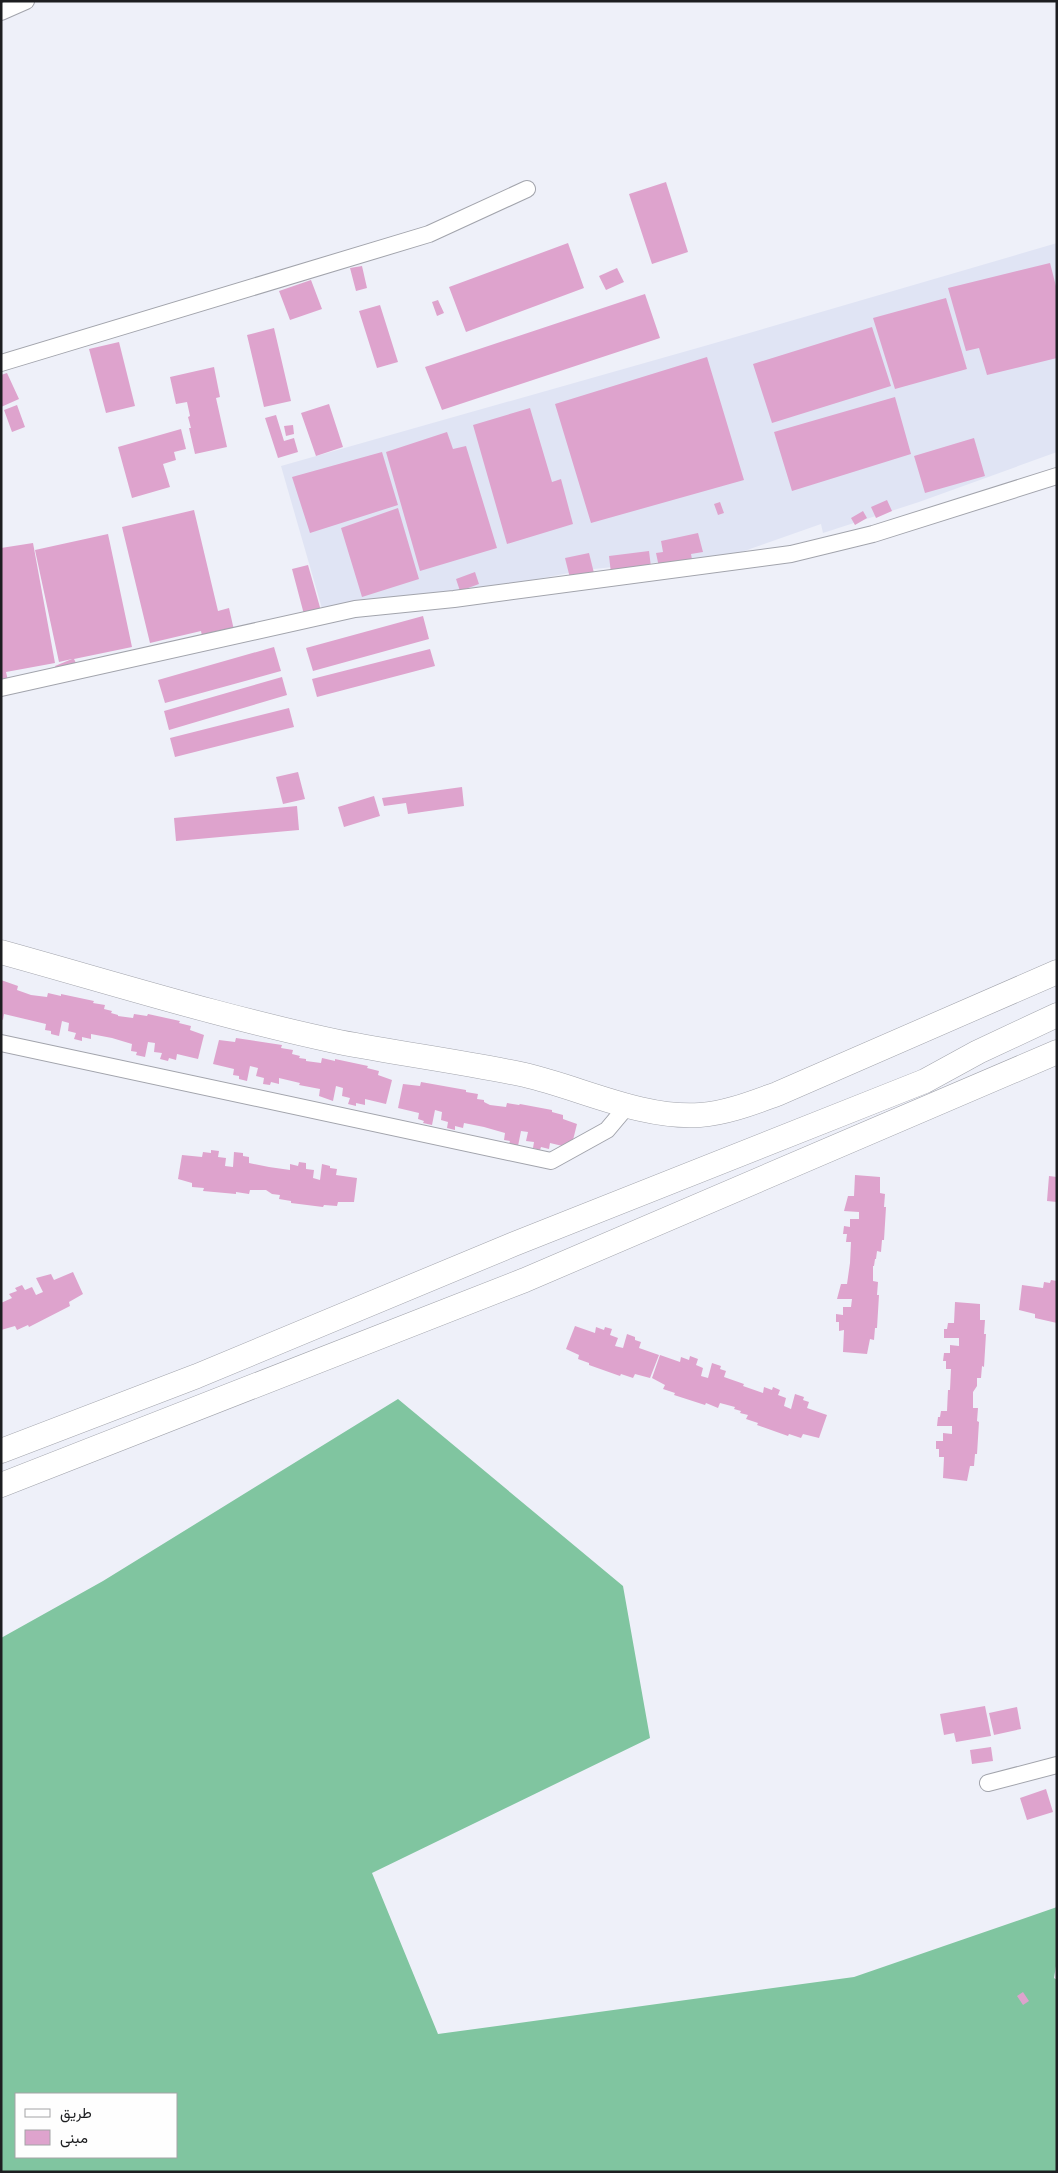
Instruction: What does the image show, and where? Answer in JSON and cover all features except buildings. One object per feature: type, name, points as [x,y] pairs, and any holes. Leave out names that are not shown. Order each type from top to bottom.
[{"type":"main road","points":[[1,952],[235,1017],[339,1042],[481,1066],[553,1082],[658,1113],[699,1115],[734,1110],[777,1094],[1057,972]]},
{"type":"main road","points":[[1,1451],[197,1376],[523,1241],[925,1081],[978,1052],[1057,1015]]},
{"type":"main road","points":[[978,1052],[990,1080]]},
{"type":"main road","points":[[1,1485],[525,1280],[1057,1052]]},
{"type":"street","points":[[1,12],[26,1]]},
{"type":"street","points":[[1,363],[429,234],[527,189]]},
{"type":"street","points":[[1,688],[355,609],[454,599],[790,554],[873,534],[1057,476]]},
{"type":"street","points":[[1,1043],[551,1161],[607,1130],[628,1105]]},
{"type":"street","points":[[988,1783],[1057,1765]]},
{"type":"shaded area","points":[[1057,243],[1057,452],[919,502],[823,533],[821,524],[736,554],[585,570],[325,619],[281,466],[708,345]]},
{"type":"green space","points":[[398,1399],[623,1586],[650,1738],[372,1873],[438,2034],[854,1977],[1057,1907],[1057,1960],[1054,1978],[1057,1980],[1057,2172],[1,2172],[1,1638],[103,1581]]}]
